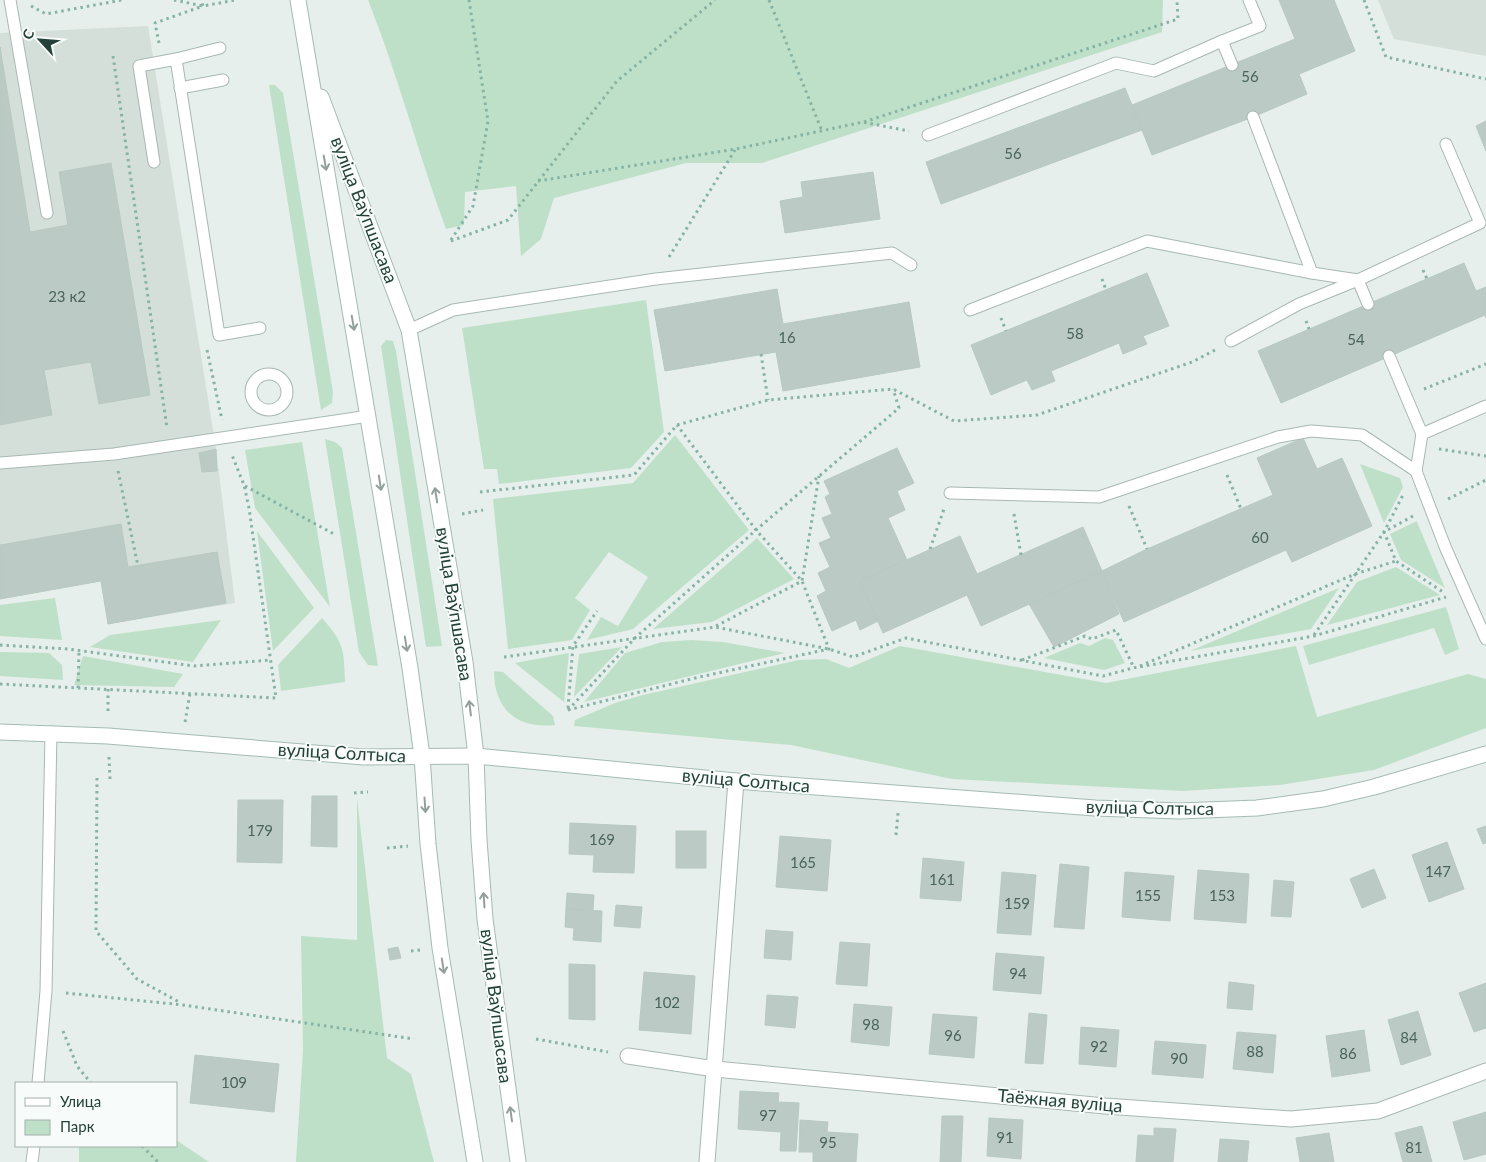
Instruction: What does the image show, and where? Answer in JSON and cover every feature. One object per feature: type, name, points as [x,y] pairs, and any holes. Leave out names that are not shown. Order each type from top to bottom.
[{"type":"main road","name":"вуліца Ваўпшасава","points":[[298,0],[410,668],[422,756],[428,844],[440,948],[475,1162]]},
{"type":"main road","name":"вуліца Ваўпшасава","points":[[308,63],[409,330],[465,662],[476,756],[479,840],[485,920],[518,1162]]},
{"type":"main road","name":"вуліца Солтыса","points":[[0,732],[51,732],[364,757],[476,756],[736,781],[1095,808],[1179,811],[1257,808],[1322,799],[1374,787],[1486,754]]},
{"type":"main road","points":[[707,1162],[736,781]]},
{"type":"main road","name":"Таёжная вуліца","points":[[628,1056],[715,1068],[1105,1106],[1291,1119],[1378,1111],[1486,1071]]},
{"type":"lane","points":[[10,0],[47,214]]},
{"type":"lane","points":[[928,135],[1116,63],[1154,71],[1260,26],[1249,0]]},
{"type":"lane","points":[[1222,41],[1232,65]]},
{"type":"lane","points":[[154,162],[139,66],[220,48]]},
{"type":"lane","points":[[176,59],[219,335],[260,328]]},
{"type":"lane","points":[[180,88],[223,80]]},
{"type":"lane","points":[[1253,117],[1312,273]]},
{"type":"lane","points":[[1231,341],[1299,304],[1358,280],[1480,223],[1446,144]]},
{"type":"lane","points":[[970,310],[1147,241],[1358,280]]},
{"type":"lane","points":[[409,330],[453,310],[656,279],[892,253],[911,264]]},
{"type":"lane","points":[[1358,280],[1368,304]]},
{"type":"lane","points":[[1390,356],[1422,434],[1416,471],[1446,549],[1486,639]]},
{"type":"lane","points":[[1422,434],[1486,406]]},
{"type":"lane","points":[[0,463],[114,454],[369,416]]},
{"type":"lane","points":[[950,493],[1099,497],[1278,438],[1311,431],[1362,435],[1416,471]]},
{"type":"lane","points":[[38,1082],[46,991],[51,732]]},
{"type":"lane","points":[[32,1162],[34,1147]]},
{"type":"path","points":[[28,5],[46,14],[122,0]]},
{"type":"path","points":[[174,0],[203,6],[236,0]]},
{"type":"path","points":[[201,0],[203,6]]},
{"type":"path","points":[[468,0],[488,121],[473,206],[451,241],[508,220],[617,81],[714,0]]},
{"type":"path","points":[[769,0],[822,131]]},
{"type":"path","points":[[538,181],[736,149],[862,122],[1178,19],[1177,0]]},
{"type":"path","points":[[1364,0],[1386,57],[1486,80]]},
{"type":"path","points":[[113,56],[170,446]]},
{"type":"path","points":[[862,122],[928,135]]},
{"type":"path","points":[[656,279],[736,149]]},
{"type":"path","points":[[480,492],[634,475],[677,425],[768,400],[893,389],[954,420],[1037,415],[1192,362],[1231,341]]},
{"type":"path","points":[[761,354],[768,400]]},
{"type":"path","points":[[1407,397],[1486,364]]},
{"type":"path","points":[[568,710],[635,638],[756,530],[899,408],[893,389]]},
{"type":"path","points":[[677,425],[756,530],[802,581],[829,649]]},
{"type":"path","points":[[114,454],[138,566]]},
{"type":"path","points":[[1219,457],[1241,509]]},
{"type":"path","points":[[1314,636],[1384,532],[1416,471]]},
{"type":"path","points":[[802,581],[820,476]]},
{"type":"path","points":[[244,485],[334,534]]},
{"type":"path","points":[[1122,490],[1147,549]]},
{"type":"path","points":[[930,549],[950,493]]},
{"type":"path","points":[[1011,495],[1021,555]]},
{"type":"path","points":[[716,626],[829,649],[853,657],[906,638],[1103,676],[1133,668],[1314,636],[1450,596],[1396,561],[1384,532]]},
{"type":"path","points":[[1133,668],[1355,574],[1396,561]]},
{"type":"path","points":[[504,657],[716,626],[802,581]]},
{"type":"path","points":[[568,710],[573,646],[597,611]]},
{"type":"path","points":[[1021,660],[1085,636],[1092,639],[1116,630],[1133,668]]},
{"type":"path","points":[[0,645],[78,651],[194,666],[270,660]]},
{"type":"path","points":[[568,710],[695,678],[829,649]]},
{"type":"path","points":[[78,651],[78,688]]},
{"type":"path","points":[[0,684],[276,698]]},
{"type":"path","points":[[182,743],[190,693]]},
{"type":"path","points":[[97,778],[96,931],[137,979],[183,1005]]},
{"type":"path","points":[[354,793],[368,792]]},
{"type":"path","points":[[386,848],[411,846]]},
{"type":"path","points":[[46,991],[183,1005],[414,1039]]},
{"type":"path","points":[[60,1024],[77,1066],[89,1082]]},
{"type":"path","points":[[536,1039],[628,1056]]},
{"type":"path","points":[[143,1147],[158,1162]]},
{"type":"shaded area","points":[[1378,0],[1486,0],[1486,56],[1394,39]]},
{"type":"shaded area","points":[[148,26],[216,449],[235,603],[108,624],[101,581],[0,599],[0,33]]},
{"type":"green space","points":[[368,0],[1163,0],[1162,32],[762,163],[686,163],[554,198],[541,239],[521,256],[516,186],[465,192],[464,225],[446,229],[389,57]]},
{"type":"green space","points":[[269,85],[275,85],[283,93],[333,392],[332,403],[321,410]]},
{"type":"green space","points":[[646,300],[664,432],[631,468],[499,484],[497,469],[484,469],[462,328]]},
{"type":"green space","points":[[386,340],[393,341],[396,351],[442,646],[426,647],[381,346]]},
{"type":"green space","points":[[675,435],[749,530],[633,629],[587,640],[601,617],[618,626],[648,577],[609,552],[575,598],[590,610],[572,640],[508,649],[493,499],[633,483]]},
{"type":"green space","points":[[325,439],[335,442],[342,448],[378,666],[368,665],[359,652]]},
{"type":"green space","points":[[302,442],[330,607],[255,508],[245,450]]},
{"type":"green space","points":[[1360,464],[1400,478],[1403,487],[1384,523]]},
{"type":"green space","points":[[1417,521],[1445,588],[1401,560],[1390,534]]},
{"type":"green space","points":[[257,531],[314,608],[273,651]]},
{"type":"green space","points":[[757,538],[794,579],[712,622],[653,629]]},
{"type":"green space","points":[[1396,567],[1440,595],[1327,625],[1357,582]]},
{"type":"green space","points":[[1339,588],[1311,629],[1190,651]]},
{"type":"green space","points":[[55,598],[62,640],[0,636],[0,605]]},
{"type":"green space","points":[[1446,607],[1459,649],[1445,655],[1434,628],[1309,665],[1303,646]]},
{"type":"green space","points":[[322,618],[339,641],[343,654],[345,682],[281,691],[278,665]]},
{"type":"green space","points":[[221,620],[193,662],[90,647],[110,635]]},
{"type":"green space","points":[[1105,638],[1113,640],[1125,663],[1104,670],[1044,658],[1080,643],[1089,646]]},
{"type":"green space","points":[[691,640],[723,642],[785,653],[584,702],[625,653],[662,642]]},
{"type":"green space","points":[[900,646],[1106,683],[1296,646],[1317,717],[1468,674],[1486,679],[1486,728],[1374,770],[1280,785],[1182,791],[952,779],[791,745],[574,726],[575,720],[615,703],[643,695],[799,660],[826,659],[849,668]]},
{"type":"green space","points":[[622,647],[574,697],[579,654]]},
{"type":"green space","points":[[0,652],[49,653],[62,665],[63,680],[0,676]]},
{"type":"green space","points":[[569,653],[564,702],[515,663]]},
{"type":"green space","points":[[83,656],[183,674],[174,687],[74,685]]},
{"type":"green space","points":[[494,671],[503,672],[553,716],[555,725],[529,724],[510,714],[498,696]]},
{"type":"green space","points":[[357,798],[387,1058],[411,1074],[434,1162],[296,1162],[303,1050],[301,936],[357,940]]},
{"type":"green space","points":[[178,1141],[209,1162],[79,1162],[79,1147],[178,1147]]},
{"type":"building","points":[[1279,0],[1334,0],[1355,51],[1299,74],[1307,94],[1253,117],[1152,155],[1132,105],[1295,39]]},
{"type":"building","points":[[0,47],[30,232],[68,225],[59,172],[111,163],[150,395],[99,404],[91,362],[44,370],[52,415],[0,425]]},
{"type":"building","points":[[1125,88],[1142,130],[941,204],[926,162]]},
{"type":"building","points":[[1486,121],[1486,151],[1476,126]]},
{"type":"building","points":[[873,172],[880,219],[785,233],[780,201],[803,197],[801,182]]},
{"type":"building","points":[[1464,263],[1476,291],[1486,287],[1486,318],[1485,315],[1281,403],[1258,351]]},
{"type":"building","points":[[1147,273],[1169,326],[1143,336],[1147,344],[1123,354],[1119,343],[1051,371],[1055,381],[1032,390],[1027,380],[991,395],[971,345]]},
{"type":"building","points":[[777,289],[783,324],[909,302],[920,367],[783,391],[776,352],[665,371],[654,310]]},
{"type":"building","points":[[1303,438],[1317,469],[1342,458],[1372,526],[1292,562],[1286,550],[1124,622],[1102,571],[1147,549],[1273,495],[1257,458]]},
{"type":"building","points":[[897,448],[914,483],[897,491],[905,510],[888,518],[907,560],[860,581],[878,621],[860,630],[856,620],[832,631],[817,596],[826,591],[818,573],[830,567],[819,543],[831,538],[822,518],[832,514],[825,497],[830,494],[824,481]]},
{"type":"building","points":[[216,449],[217,471],[202,472],[199,453]]},
{"type":"building","points":[[121,524],[128,567],[217,552],[226,603],[108,624],[101,581],[0,599],[0,545]]},
{"type":"building","points":[[1083,527],[1102,571],[981,626],[967,595],[883,633],[860,581],[960,536],[977,574]]},
{"type":"building","points":[[1102,571],[1119,614],[1054,647],[1029,604]]},
{"type":"building","points":[[312,796],[337,796],[337,847],[311,846]]},
{"type":"building","points":[[238,800],[283,800],[282,863],[237,862]]},
{"type":"building","points":[[570,823],[636,826],[634,873],[593,872],[594,855],[569,854]]},
{"type":"building","points":[[1486,826],[1486,843],[1483,844],[1477,829]]},
{"type":"building","points":[[676,831],[706,831],[706,868],[676,868]]},
{"type":"building","points":[[780,836],[831,840],[827,891],[776,887]]},
{"type":"building","points":[[1447,842],[1464,889],[1429,902],[1412,855]]},
{"type":"building","points":[[923,858],[964,862],[961,901],[920,898]]},
{"type":"building","points":[[1060,864],[1089,867],[1084,929],[1054,927]]},
{"type":"building","points":[[1374,869],[1386,898],[1362,908],[1350,879]]},
{"type":"building","points":[[1198,870],[1249,874],[1246,923],[1194,919]]},
{"type":"building","points":[[1002,872],[1036,875],[1031,935],[997,933]]},
{"type":"building","points":[[1125,872],[1174,876],[1170,921],[1122,917]]},
{"type":"building","points":[[1274,880],[1294,882],[1291,917],[1271,916]]},
{"type":"building","points":[[567,893],[594,895],[593,910],[566,909]]},
{"type":"building","points":[[616,905],[642,907],[640,928],[614,926]]},
{"type":"building","points":[[566,909],[602,911],[601,942],[573,940],[574,928],[565,927]]},
{"type":"building","points":[[766,930],[793,932],[791,960],[764,958]]},
{"type":"building","points":[[840,942],[870,944],[867,986],[836,984]]},
{"type":"building","points":[[398,947],[401,958],[390,960],[388,949]]},
{"type":"building","points":[[996,953],[1044,957],[1041,994],[993,990]]},
{"type":"building","points":[[569,964],[595,965],[595,1020],[569,1019]]},
{"type":"building","points":[[644,972],[695,976],[691,1034],[639,1030]]},
{"type":"building","points":[[1229,982],[1254,985],[1252,1010],[1227,1008]]},
{"type":"building","points":[[1486,983],[1486,1028],[1474,1032],[1459,993]]},
{"type":"building","points":[[767,995],[798,997],[795,1028],[765,1025]]},
{"type":"building","points":[[854,1004],[892,1007],[889,1046],[851,1042]]},
{"type":"building","points":[[1418,1011],[1431,1055],[1401,1065],[1388,1020]]},
{"type":"building","points":[[1029,1013],[1047,1015],[1043,1064],[1025,1063]]},
{"type":"building","points":[[933,1014],[977,1017],[974,1058],[929,1054]]},
{"type":"building","points":[[1081,1027],[1119,1030],[1116,1067],[1079,1064]]},
{"type":"building","points":[[1364,1030],[1370,1071],[1332,1077],[1326,1036]]},
{"type":"building","points":[[1237,1032],[1276,1035],[1273,1073],[1233,1069]]},
{"type":"building","points":[[1155,1041],[1206,1045],[1203,1078],[1152,1074]]},
{"type":"building","points":[[195,1055],[279,1064],[274,1112],[190,1103]]},
{"type":"building","points":[[740,1091],[779,1093],[778,1102],[799,1103],[796,1151],[780,1151],[781,1132],[738,1129]]},
{"type":"building","points":[[1486,1112],[1486,1154],[1464,1160],[1453,1122]]},
{"type":"building","points":[[942,1116],[963,1116],[961,1162],[940,1162]]},
{"type":"building","points":[[989,1118],[1023,1120],[1021,1159],[987,1156]]},
{"type":"building","points":[[800,1120],[828,1122],[827,1132],[858,1134],[856,1162],[813,1162],[813,1152],[799,1152]]},
{"type":"building","points":[[1422,1126],[1432,1162],[1403,1162],[1395,1133]]},
{"type":"building","points":[[1154,1128],[1176,1129],[1173,1162],[1136,1162],[1138,1135],[1154,1136]]},
{"type":"building","points":[[1329,1133],[1334,1162],[1300,1162],[1296,1138]]},
{"type":"building","points":[[1220,1139],[1249,1141],[1247,1162],[1218,1162]]}]
